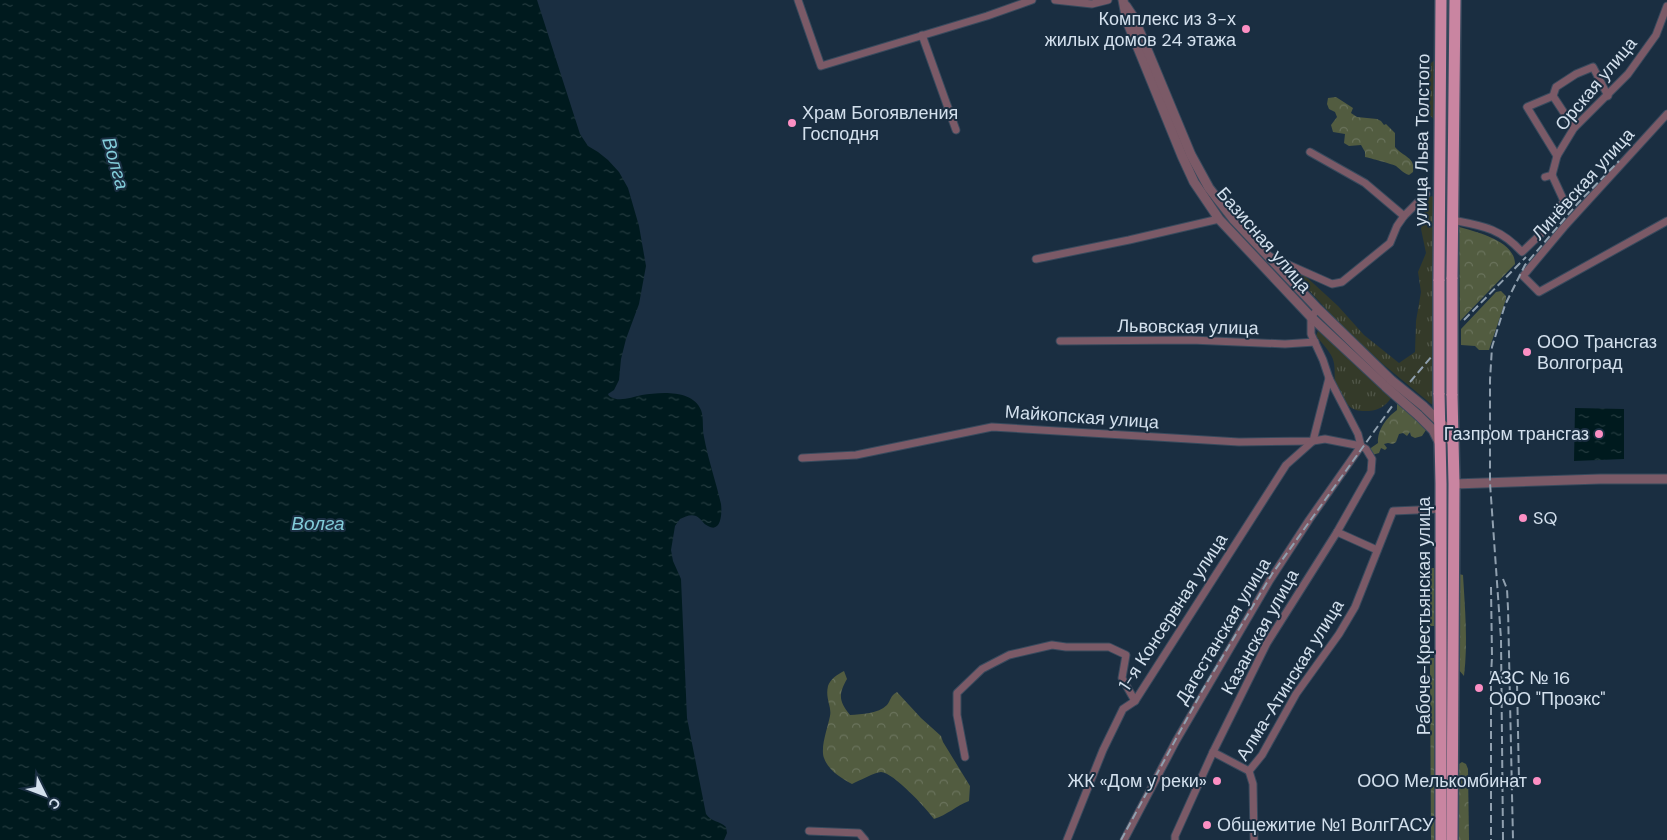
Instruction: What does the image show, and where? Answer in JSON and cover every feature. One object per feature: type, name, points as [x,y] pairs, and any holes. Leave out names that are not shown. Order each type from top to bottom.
[{"type":"main road","name":"улица Льва Толстого","points":[[1440,393],[1441,0]]},
{"type":"main road","name":"улица Льва Толстого","points":[[1452,394],[1455,3]]},
{"type":"main road","name":"Рабоче-Крестьянская улица","points":[[1440,393],[1442,427],[1454,484],[1452,840]]},
{"type":"main road","name":"Рабоче-Крестьянская улица","points":[[1442,427],[1452,394]]},
{"type":"main road","name":"Рабоче-Крестьянская улица","points":[[1442,840],[1441,509],[1447,448]]},
{"type":"street","points":[[798,0],[822,66],[1032,0]]},
{"type":"street","points":[[1055,0],[1092,4],[1108,0]]},
{"type":"street","name":"Базисная улица","points":[[1124,2],[1127,21],[1182,156],[1194,182],[1219,219],[1311,317],[1389,383]]},
{"type":"street","name":"Базисная улица","points":[[1124,2],[1134,18],[1191,155],[1209,188],[1234,220],[1389,383]]},
{"type":"street","name":"Орская улица","points":[[1452,220],[1478,225],[1501,233],[1522,252],[1546,229],[1564,201],[1548,176],[1557,156],[1574,128],[1628,74],[1656,35],[1667,6]]},
{"type":"street","points":[[922,35],[956,130]]},
{"type":"street","points":[[1557,156],[1527,107],[1553,96],[1556,87],[1576,74],[1593,67],[1608,96]]},
{"type":"street","points":[[1553,96],[1574,128]]},
{"type":"street","name":"Линёвская улица","points":[[1667,114],[1564,227],[1523,276],[1539,292],[1667,222]]},
{"type":"street","points":[[1310,152],[1365,184],[1404,216]]},
{"type":"street","points":[[1267,255],[1332,284],[1342,282],[1390,243],[1397,226],[1404,216],[1426,194]]},
{"type":"street","points":[[1036,259],[1130,240],[1219,219]]},
{"type":"street","points":[[1311,317],[1318,309]]},
{"type":"street","name":"Казанская улица","points":[[1175,840],[1175,836],[1213,752],[1267,643],[1337,532],[1371,472],[1372,459],[1366,449],[1361,446],[1358,434],[1329,378],[1324,360],[1314,342],[1311,334],[1311,317]]},
{"type":"street","name":"Львовская улица","points":[[1060,341],[1191,340],[1285,344],[1314,342]]},
{"type":"street","points":[[1313,441],[1329,378]]},
{"type":"street","points":[[1389,383],[1425,408],[1442,427]]},
{"type":"street","points":[[1389,383],[1418,414],[1442,427]]},
{"type":"street","points":[[1425,408],[1434,411],[1440,406]]},
{"type":"street","name":"Майкопская улица","points":[[802,458],[856,455],[992,427],[1239,442],[1313,441],[1324,439],[1361,446]]},
{"type":"street","name":"1-я Консервная улица","points":[[1068,840],[1103,750],[1123,709],[1135,701],[1286,465],[1313,441]]},
{"type":"street","name":"Дагестанская улица","points":[[1124,840],[1176,741],[1270,580],[1308,520],[1361,446]]},
{"type":"street","points":[[1454,484],[1600,479],[1667,479]]},
{"type":"street","name":"Алма-Атинская улица","points":[[1254,840],[1253,784],[1249,772],[1262,755],[1296,694],[1339,634],[1355,607],[1393,511],[1441,509]]},
{"type":"street","points":[[1337,532],[1377,550]]},
{"type":"street","points":[[965,757],[957,715],[957,692],[982,669],[1008,655],[1052,645],[1066,647],[1109,647],[1126,654],[1122,678],[1135,701]]},
{"type":"street","points":[[1213,752],[1249,772]]},
{"type":"street","points":[[809,830],[859,833],[865,840]]},
{"type":"green space","points":[[1436,59],[1436,122],[1430,115],[1429,74],[1431,63]]},
{"type":"green space","points":[[1336,97],[1353,108],[1351,113],[1357,117],[1377,119],[1384,125],[1386,124],[1395,133],[1395,147],[1413,163],[1413,172],[1409,175],[1396,166],[1365,157],[1365,152],[1361,145],[1349,146],[1344,143],[1345,134],[1333,132],[1331,125],[1337,117],[1327,104],[1328,98]]},
{"type":"green space","points":[[1436,196],[1434,405],[1384,365],[1344,328],[1290,270],[1301,272],[1338,306],[1364,335],[1399,363],[1415,352],[1416,321],[1421,292],[1418,272],[1426,253],[1421,229],[1427,197]]},
{"type":"green space","points":[[1459,227],[1485,235],[1502,244],[1509,249],[1515,264],[1460,321]]},
{"type":"green space","points":[[1501,291],[1506,296],[1506,299],[1489,350],[1479,350],[1475,346],[1461,345],[1461,329],[1496,292]]},
{"type":"green space","points":[[1318,331],[1391,398],[1387,403],[1379,409],[1369,411],[1350,407],[1336,383],[1333,358],[1316,336]]},
{"type":"green space","points":[[1397,403],[1426,430],[1422,436],[1415,438],[1411,436],[1410,432],[1407,436],[1403,433],[1399,434],[1396,442],[1384,444],[1387,448],[1385,450],[1381,448],[1379,453],[1372,455],[1368,450],[1378,443],[1379,433],[1386,420],[1397,410]]},
{"type":"green space","points":[[1430,568],[1440,568],[1439,626],[1430,626]]},
{"type":"green space","points":[[1459,574],[1463,575],[1465,613],[1466,651],[1464,676],[1458,669]]},
{"type":"green space","points":[[1430,658],[1438,658],[1439,840],[1431,840]]},
{"type":"green space","points":[[844,671],[847,679],[842,689],[841,698],[850,715],[879,710],[887,705],[897,692],[941,736],[970,786],[969,801],[934,819],[909,791],[887,774],[878,772],[852,784],[832,770],[826,762],[823,753],[830,713],[827,691],[830,681]]},
{"type":"green space","points":[[1462,762],[1466,764],[1468,769],[1469,840],[1459,840],[1458,771],[1459,764]]},
{"type":"water","name":"Волга","points":[[0,0],[537,0],[580,134],[588,146],[608,160],[619,172],[628,188],[639,226],[646,266],[639,304],[626,339],[621,359],[619,380],[614,390],[608,394],[617,399],[649,394],[683,395],[697,403],[702,413],[703,434],[721,504],[720,521],[713,528],[706,525],[696,516],[680,519],[675,526],[671,550],[673,561],[681,579],[687,718],[706,814],[710,819],[726,827],[727,833],[724,840],[0,840]]},
{"type":"water","name":"Газпром трансгаз","points":[[1575,408],[1624,409],[1624,459],[1574,461]]},
{"type":"railway","points":[[1503,840],[1501,639],[1490,483],[1490,380],[1492,347],[1505,305],[1525,265],[1578,203],[1619,161]]},
{"type":"railway","points":[[1464,320],[1526,257]]},
{"type":"railway","points":[[1410,382],[1432,356]]},
{"type":"railway","points":[[1121,840],[1202,691],[1272,574],[1393,405]]},
{"type":"railway","points":[[1503,579],[1507,589],[1508,608],[1513,840]]},
{"type":"railway","points":[[1491,587],[1491,840]]},
{"type":"railway","points":[[1517,683],[1519,780]]},
{"type":"place","name":"Комплекс из 3-х жилых домов 24 этажа","points":[[1246,29]]},
{"type":"place","name":"Храм Богоявления Господня","points":[[792,123]]},
{"type":"place","name":"ООО Трансгаз Волгоград","points":[[1527,352]]},
{"type":"place","name":"Газпром трансгаз","points":[[1599,434]]},
{"type":"place","name":"SQ","points":[[1523,518]]},
{"type":"place","name":"АЗС № 16 ООО \"Проэкс\"","points":[[1479,688]]},
{"type":"place","name":"ЖК «Дом у реки»","points":[[1217,781]]},
{"type":"place","name":"ООО Мелькомбинат","points":[[1537,781]]},
{"type":"place","name":"Общежитие №1 ВолгГАСУ","points":[[1207,825]]}]
